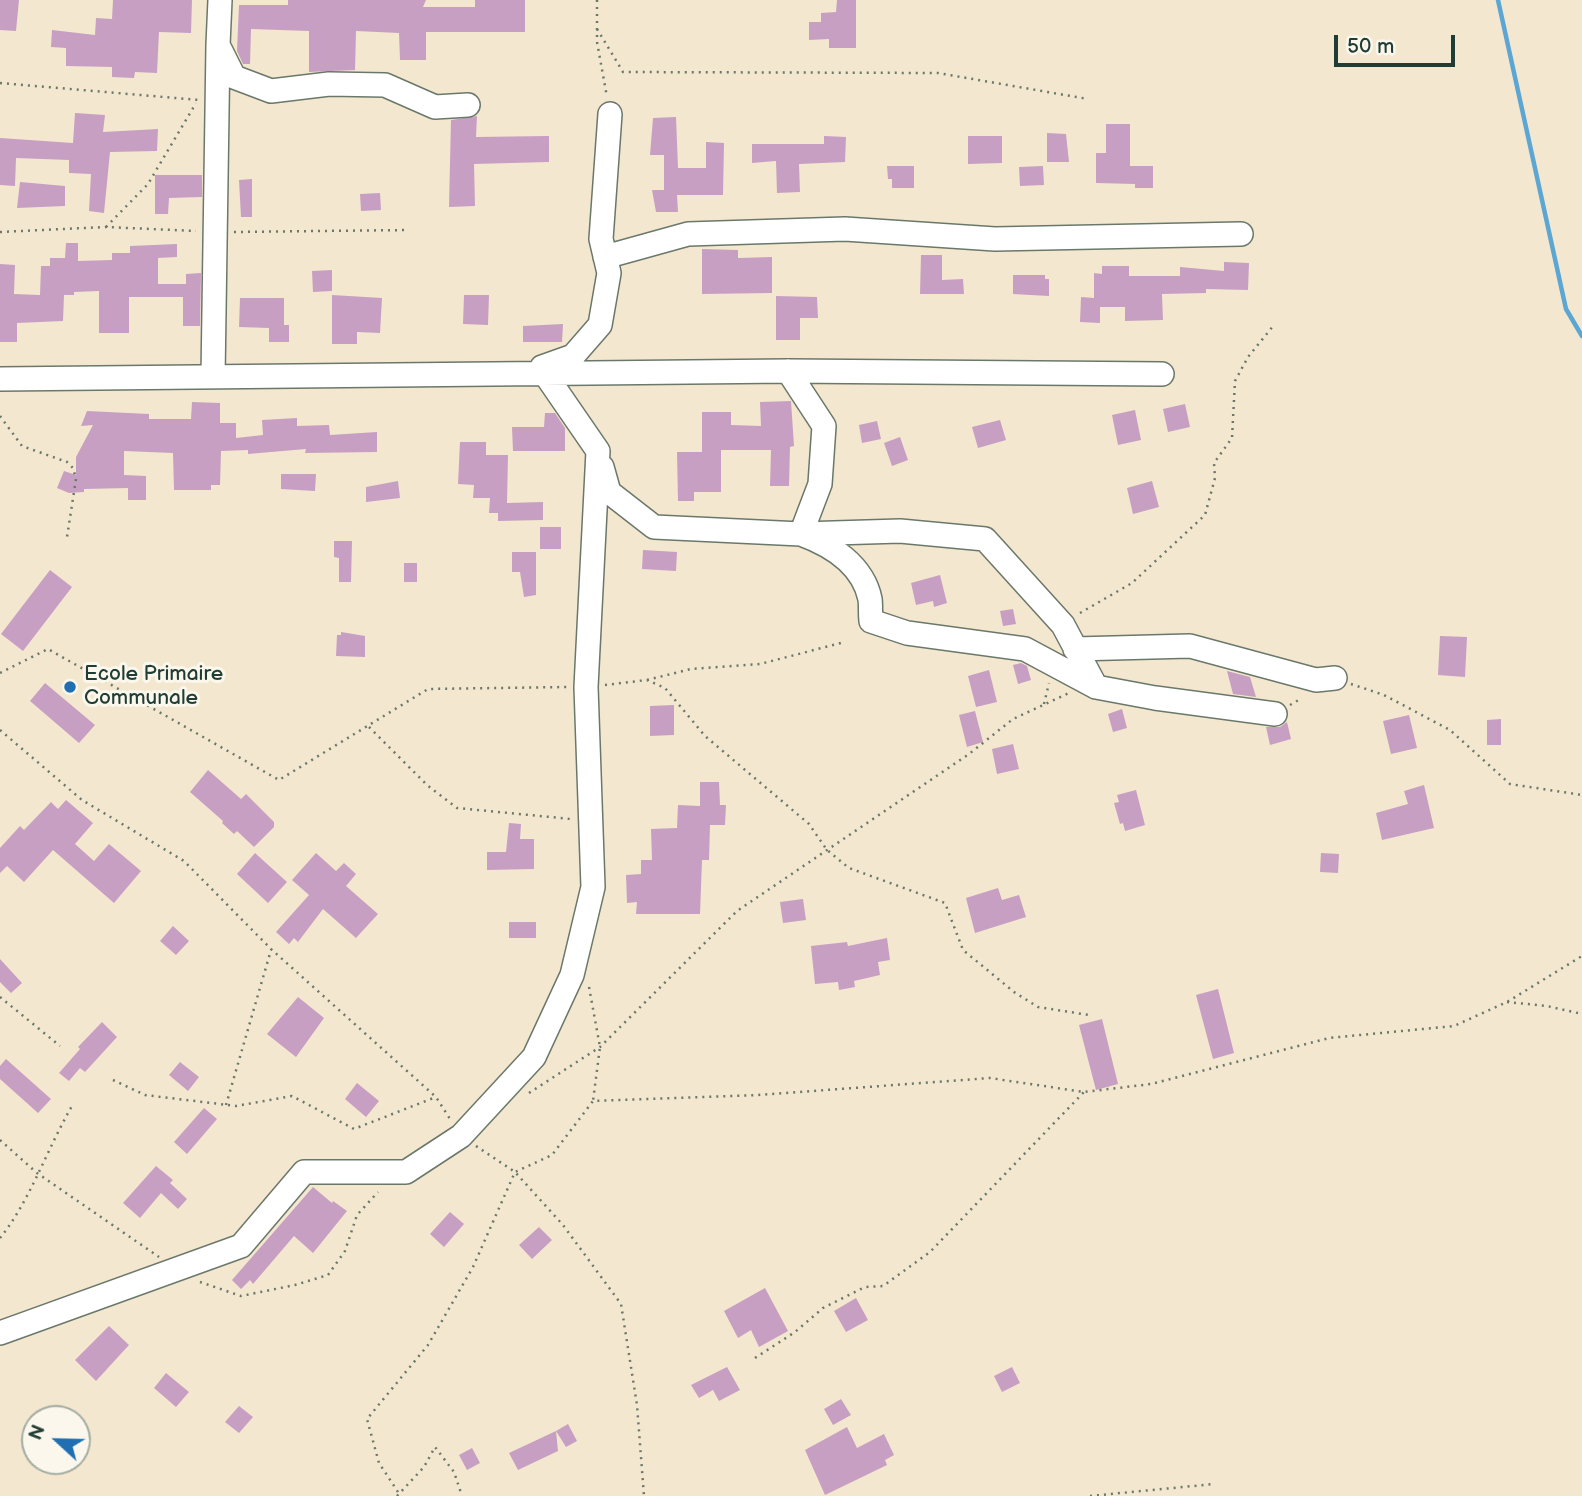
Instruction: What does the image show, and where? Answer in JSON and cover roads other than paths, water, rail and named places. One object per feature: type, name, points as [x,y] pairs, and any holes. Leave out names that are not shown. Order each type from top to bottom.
[{"type":"street","points":[[213,377],[208,101],[218,55],[220,0]]},
{"type":"street","points":[[218,55],[234,77],[271,91],[329,84],[385,85],[435,107],[468,105]]},
{"type":"street","points":[[534,374],[573,356],[600,325],[609,273],[601,239],[610,114]]},
{"type":"street","points":[[605,257],[688,234],[845,229],[995,239],[1241,234]]},
{"type":"street","points":[[0,379],[788,371],[1162,374]]},
{"type":"street","points":[[788,371],[824,426],[820,484],[801,534]]},
{"type":"street","points":[[534,374],[598,450],[609,492],[654,527],[801,534],[900,531],[985,539],[1063,625],[1096,687]]},
{"type":"street","points":[[0,1333],[241,1246],[304,1172],[406,1171],[461,1136],[534,1056],[572,975],[593,887],[586,687],[598,450]]},
{"type":"street","points":[[801,534],[821,541],[858,570],[870,598],[872,621],[907,633],[1025,649],[1096,687],[1275,714]]},
{"type":"street","points":[[1075,649],[1190,646],[1316,680],[1335,678]]},
{"type":"waterway","points":[[1498,0],[1566,309],[1582,336]]},
{"type":"place","name":"Ecole Primaire Communale","points":[[70,687]]}]
